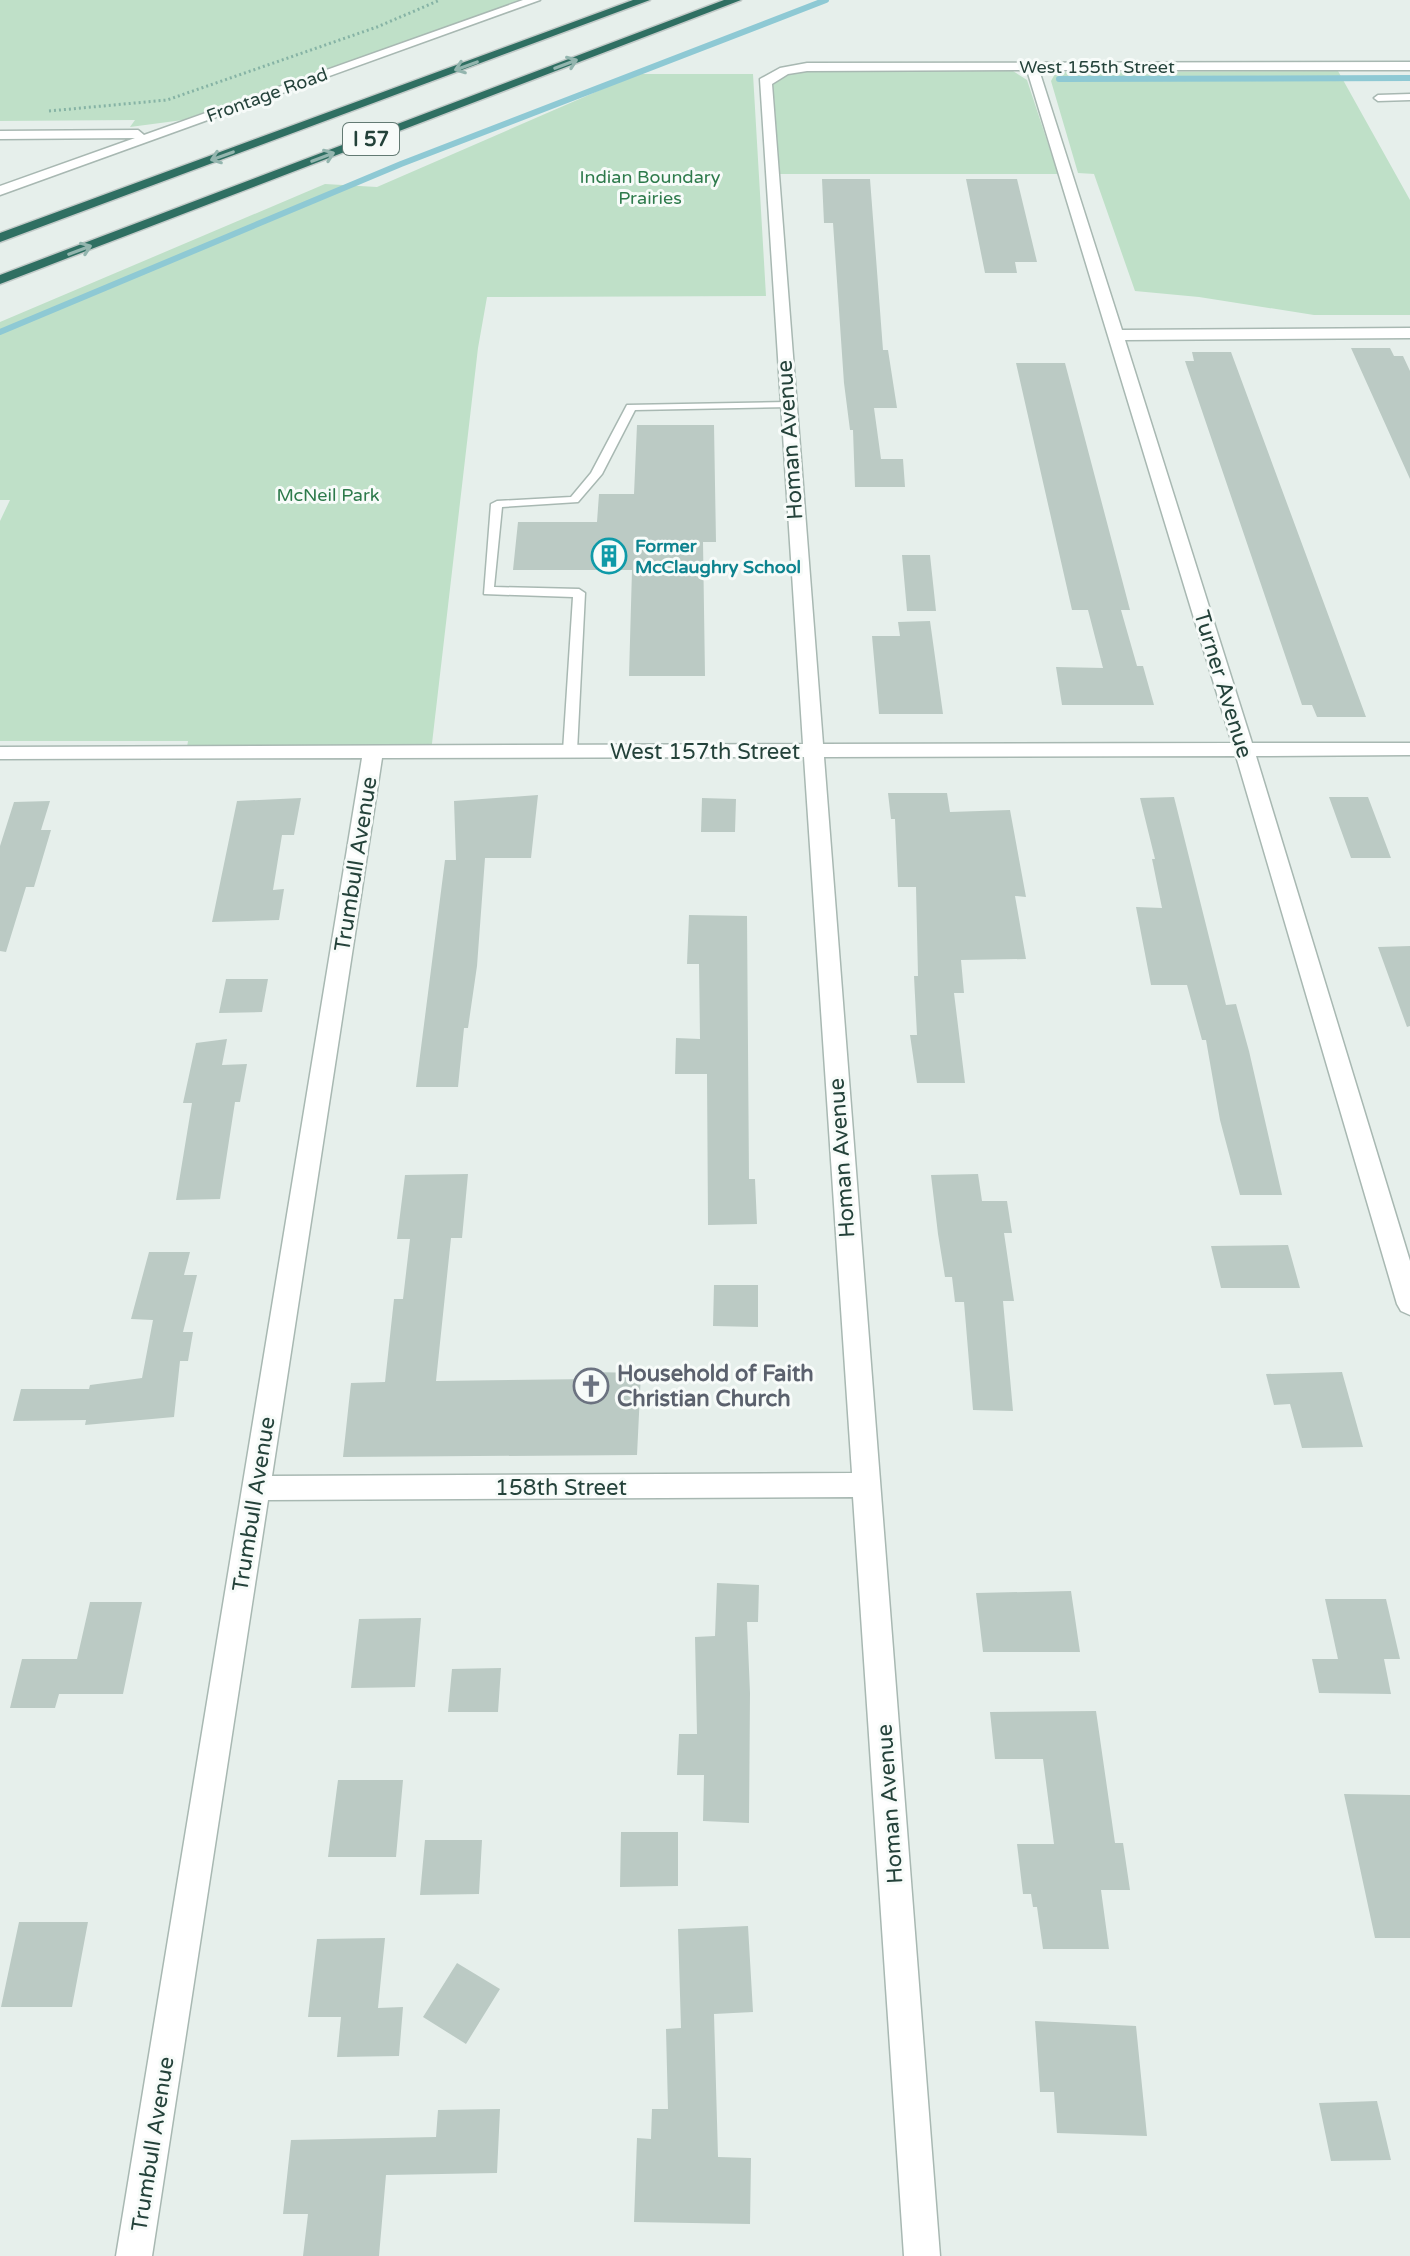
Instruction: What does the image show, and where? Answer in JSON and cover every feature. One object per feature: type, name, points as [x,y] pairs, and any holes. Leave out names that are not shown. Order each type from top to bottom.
[{"type":"highway","name":"I 57","points":[[0,238],[644,0]]},
{"type":"highway","name":"I 57","points":[[2,280],[735,0]]},
{"type":"highway","points":[[0,229],[108,198]]},
{"type":"street","name":"Frontage Road","points":[[0,191],[534,0]]},
{"type":"street","name":"West 155th Street","points":[[784,71],[807,67],[1410,66]]},
{"type":"street","name":"Turner Avenue","points":[[1032,67],[1244,749],[1410,1304]]},
{"type":"street","name":"Homan Avenue","points":[[784,71],[765,82],[922,2256]]},
{"type":"street","points":[[0,135],[157,134]]},
{"type":"street","points":[[1117,335],[1410,333]]},
{"type":"street","name":"West 157th Street","points":[[0,753],[1410,749]]},
{"type":"street","name":"Trumbull Avenue","points":[[134,2256],[373,752]]},
{"type":"street","name":"158th Street","points":[[256,1488],[865,1485]]},
{"type":"lane","points":[[1378,98],[1410,97]]},
{"type":"lane","points":[[570,751],[579,593],[488,591],[497,504],[574,500],[596,474],[631,407],[787,405]]},
{"type":"path","points":[[36,112],[167,100],[377,27],[440,0]]},
{"type":"green space","points":[[0,0],[521,0],[183,120],[130,127],[135,120],[0,121]]},
{"type":"green space","points":[[1013,71],[1027,80],[1058,174],[780,174],[773,84],[780,76],[803,72]]},
{"type":"green space","points":[[1338,71],[1410,200],[1410,315],[1314,315],[1199,297],[1135,291],[1094,174],[1078,173],[1051,81],[1056,72]]},
{"type":"green space","points":[[637,74],[753,74],[766,296],[487,297],[478,348],[431,752],[186,753],[188,741],[0,741],[0,521],[10,500],[0,500],[0,322],[325,184],[377,187]]},
{"type":"building","points":[[822,179],[870,179],[883,350],[888,350],[897,408],[874,408],[881,459],[903,459],[905,487],[855,487],[853,430],[850,430],[844,383],[833,223],[824,223]]},
{"type":"building","points":[[966,179],[1017,179],[1037,262],[1015,262],[1017,273],[985,273]]},
{"type":"building","points":[[1351,348],[1390,348],[1394,356],[1403,356],[1410,371],[1410,479]]},
{"type":"building","points":[[1192,352],[1231,352],[1366,717],[1317,717],[1312,705],[1302,705],[1185,361],[1194,361]]},
{"type":"building","points":[[1016,363],[1065,363],[1130,610],[1121,610],[1137,666],[1143,666],[1154,705],[1062,705],[1056,667],[1103,668],[1088,610],[1072,610]]},
{"type":"building","name":"Former McClaughry School","points":[[637,425],[714,425],[716,542],[703,542],[705,676],[629,676],[632,570],[513,570],[518,522],[597,522],[599,494],[634,494]]},
{"type":"building","points":[[902,555],[930,555],[936,611],[907,611]]},
{"type":"building","points":[[930,621],[943,714],[879,714],[872,636],[900,636],[898,622]]},
{"type":"building","points":[[888,793],[947,793],[950,812],[1010,810],[1026,897],[1015,896],[1026,959],[961,960],[964,993],[954,993],[965,1083],[917,1083],[910,1035],[917,1035],[914,976],[918,976],[916,887],[898,887],[895,819],[891,819]]},
{"type":"building","points":[[538,795],[531,858],[485,858],[477,966],[468,1028],[464,1028],[458,1087],[416,1087],[445,860],[456,860],[454,801]]},
{"type":"building","points":[[1174,797],[1226,1005],[1236,1004],[1249,1051],[1282,1195],[1240,1195],[1220,1120],[1206,1040],[1202,1040],[1187,985],[1151,985],[1136,907],[1162,908],[1152,859],[1155,859],[1140,798]]},
{"type":"building","points":[[1329,797],[1368,797],[1391,858],[1351,858]]},
{"type":"building","points":[[301,798],[294,835],[282,835],[273,890],[284,889],[279,920],[212,922],[237,801]]},
{"type":"building","points":[[702,798],[736,799],[735,832],[701,832]]},
{"type":"building","points":[[50,801],[41,830],[51,830],[34,887],[26,887],[6,952],[0,951],[0,846],[14,802]]},
{"type":"building","points":[[689,915],[747,916],[749,1179],[755,1179],[757,1224],[708,1225],[707,1074],[675,1074],[676,1038],[700,1039],[699,964],[687,964]]},
{"type":"building","points":[[1410,946],[1410,1026],[1407,1027],[1378,947]]},
{"type":"building","points":[[226,979],[268,979],[262,1012],[219,1013]]},
{"type":"building","points":[[227,1039],[222,1065],[247,1064],[240,1102],[235,1102],[220,1199],[176,1200],[192,1103],[183,1103],[196,1043]]},
{"type":"building","points":[[468,1174],[462,1238],[451,1238],[436,1381],[591,1379],[591,1372],[641,1373],[637,1455],[343,1457],[351,1383],[385,1382],[394,1299],[403,1299],[410,1239],[397,1239],[405,1175]]},
{"type":"building","points":[[978,1174],[982,1201],[1007,1201],[1012,1233],[1004,1233],[1014,1301],[1003,1301],[1013,1411],[973,1410],[964,1302],[955,1302],[952,1277],[945,1277],[938,1234],[931,1175]]},
{"type":"building","points":[[1288,1245],[1300,1288],[1221,1288],[1211,1246]]},
{"type":"building","points":[[149,1252],[190,1252],[184,1275],[197,1275],[183,1332],[193,1332],[188,1361],[180,1361],[174,1417],[85,1425],[86,1420],[13,1421],[21,1389],[89,1389],[90,1385],[142,1378],[153,1320],[131,1319]]},
{"type":"building","points":[[714,1285],[758,1285],[758,1327],[713,1326]]},
{"type":"building","points":[[1342,1372],[1363,1447],[1302,1448],[1290,1404],[1274,1405],[1266,1374]]},
{"type":"building","points":[[717,1583],[759,1585],[758,1622],[747,1622],[749,1823],[703,1821],[704,1775],[677,1775],[679,1734],[697,1734],[695,1637],[715,1636]]},
{"type":"building","points":[[1071,1591],[1080,1652],[983,1652],[976,1593]]},
{"type":"building","points":[[1325,1599],[1386,1599],[1400,1659],[1384,1659],[1391,1694],[1319,1693],[1312,1659],[1338,1659]]},
{"type":"building","points":[[90,1602],[142,1602],[123,1694],[59,1694],[55,1708],[10,1708],[22,1659],[77,1659]]},
{"type":"building","points":[[421,1618],[415,1687],[351,1688],[359,1619]]},
{"type":"building","points":[[501,1668],[498,1712],[448,1712],[452,1669]]},
{"type":"building","points":[[1096,1711],[1115,1843],[1123,1843],[1130,1890],[1101,1890],[1109,1949],[1043,1949],[1037,1907],[1033,1907],[1031,1894],[1023,1894],[1017,1844],[1054,1844],[1043,1759],[995,1759],[990,1712]]},
{"type":"building","points":[[338,1780],[403,1780],[396,1857],[328,1857]]},
{"type":"building","points":[[1344,1794],[1410,1795],[1410,1938],[1375,1938]]},
{"type":"building","points":[[621,1832],[678,1832],[678,1886],[620,1887]]},
{"type":"building","points":[[425,1840],[482,1840],[479,1894],[420,1895]]},
{"type":"building","points":[[19,1922],[88,1922],[72,2007],[1,2007]]},
{"type":"building","points":[[748,1926],[753,2012],[714,2014],[718,2157],[751,2158],[750,2224],[634,2222],[637,2138],[651,2139],[652,2109],[668,2109],[666,2029],[681,2028],[678,1929]]},
{"type":"building","points":[[385,1938],[378,2008],[403,2007],[399,2056],[337,2057],[341,2017],[308,2017],[317,1939]]},
{"type":"building","points":[[457,1963],[500,1989],[466,2044],[423,2017]]},
{"type":"building","points":[[1035,2021],[1136,2026],[1147,2136],[1057,2133],[1054,2092],[1040,2092]]},
{"type":"building","points":[[1377,2101],[1391,2160],[1331,2161],[1319,2103]]},
{"type":"building","points":[[500,2109],[497,2173],[386,2175],[379,2256],[303,2256],[308,2214],[283,2214],[291,2140],[436,2137],[438,2110]]},
{"type":"waterway","points":[[0,332],[401,164],[826,0]]},
{"type":"waterway","points":[[1059,79],[1410,78]]},
{"type":"place","name":"Former McClaughry School","points":[[609,556]]},
{"type":"place","name":"Household of Faith Christian Church","points":[[591,1386]]},
{"type":"park label","name":"Indian Boundary Prairies","points":[[650,187]]},
{"type":"park label","name":"McNeil Park","points":[[328,495]]}]
